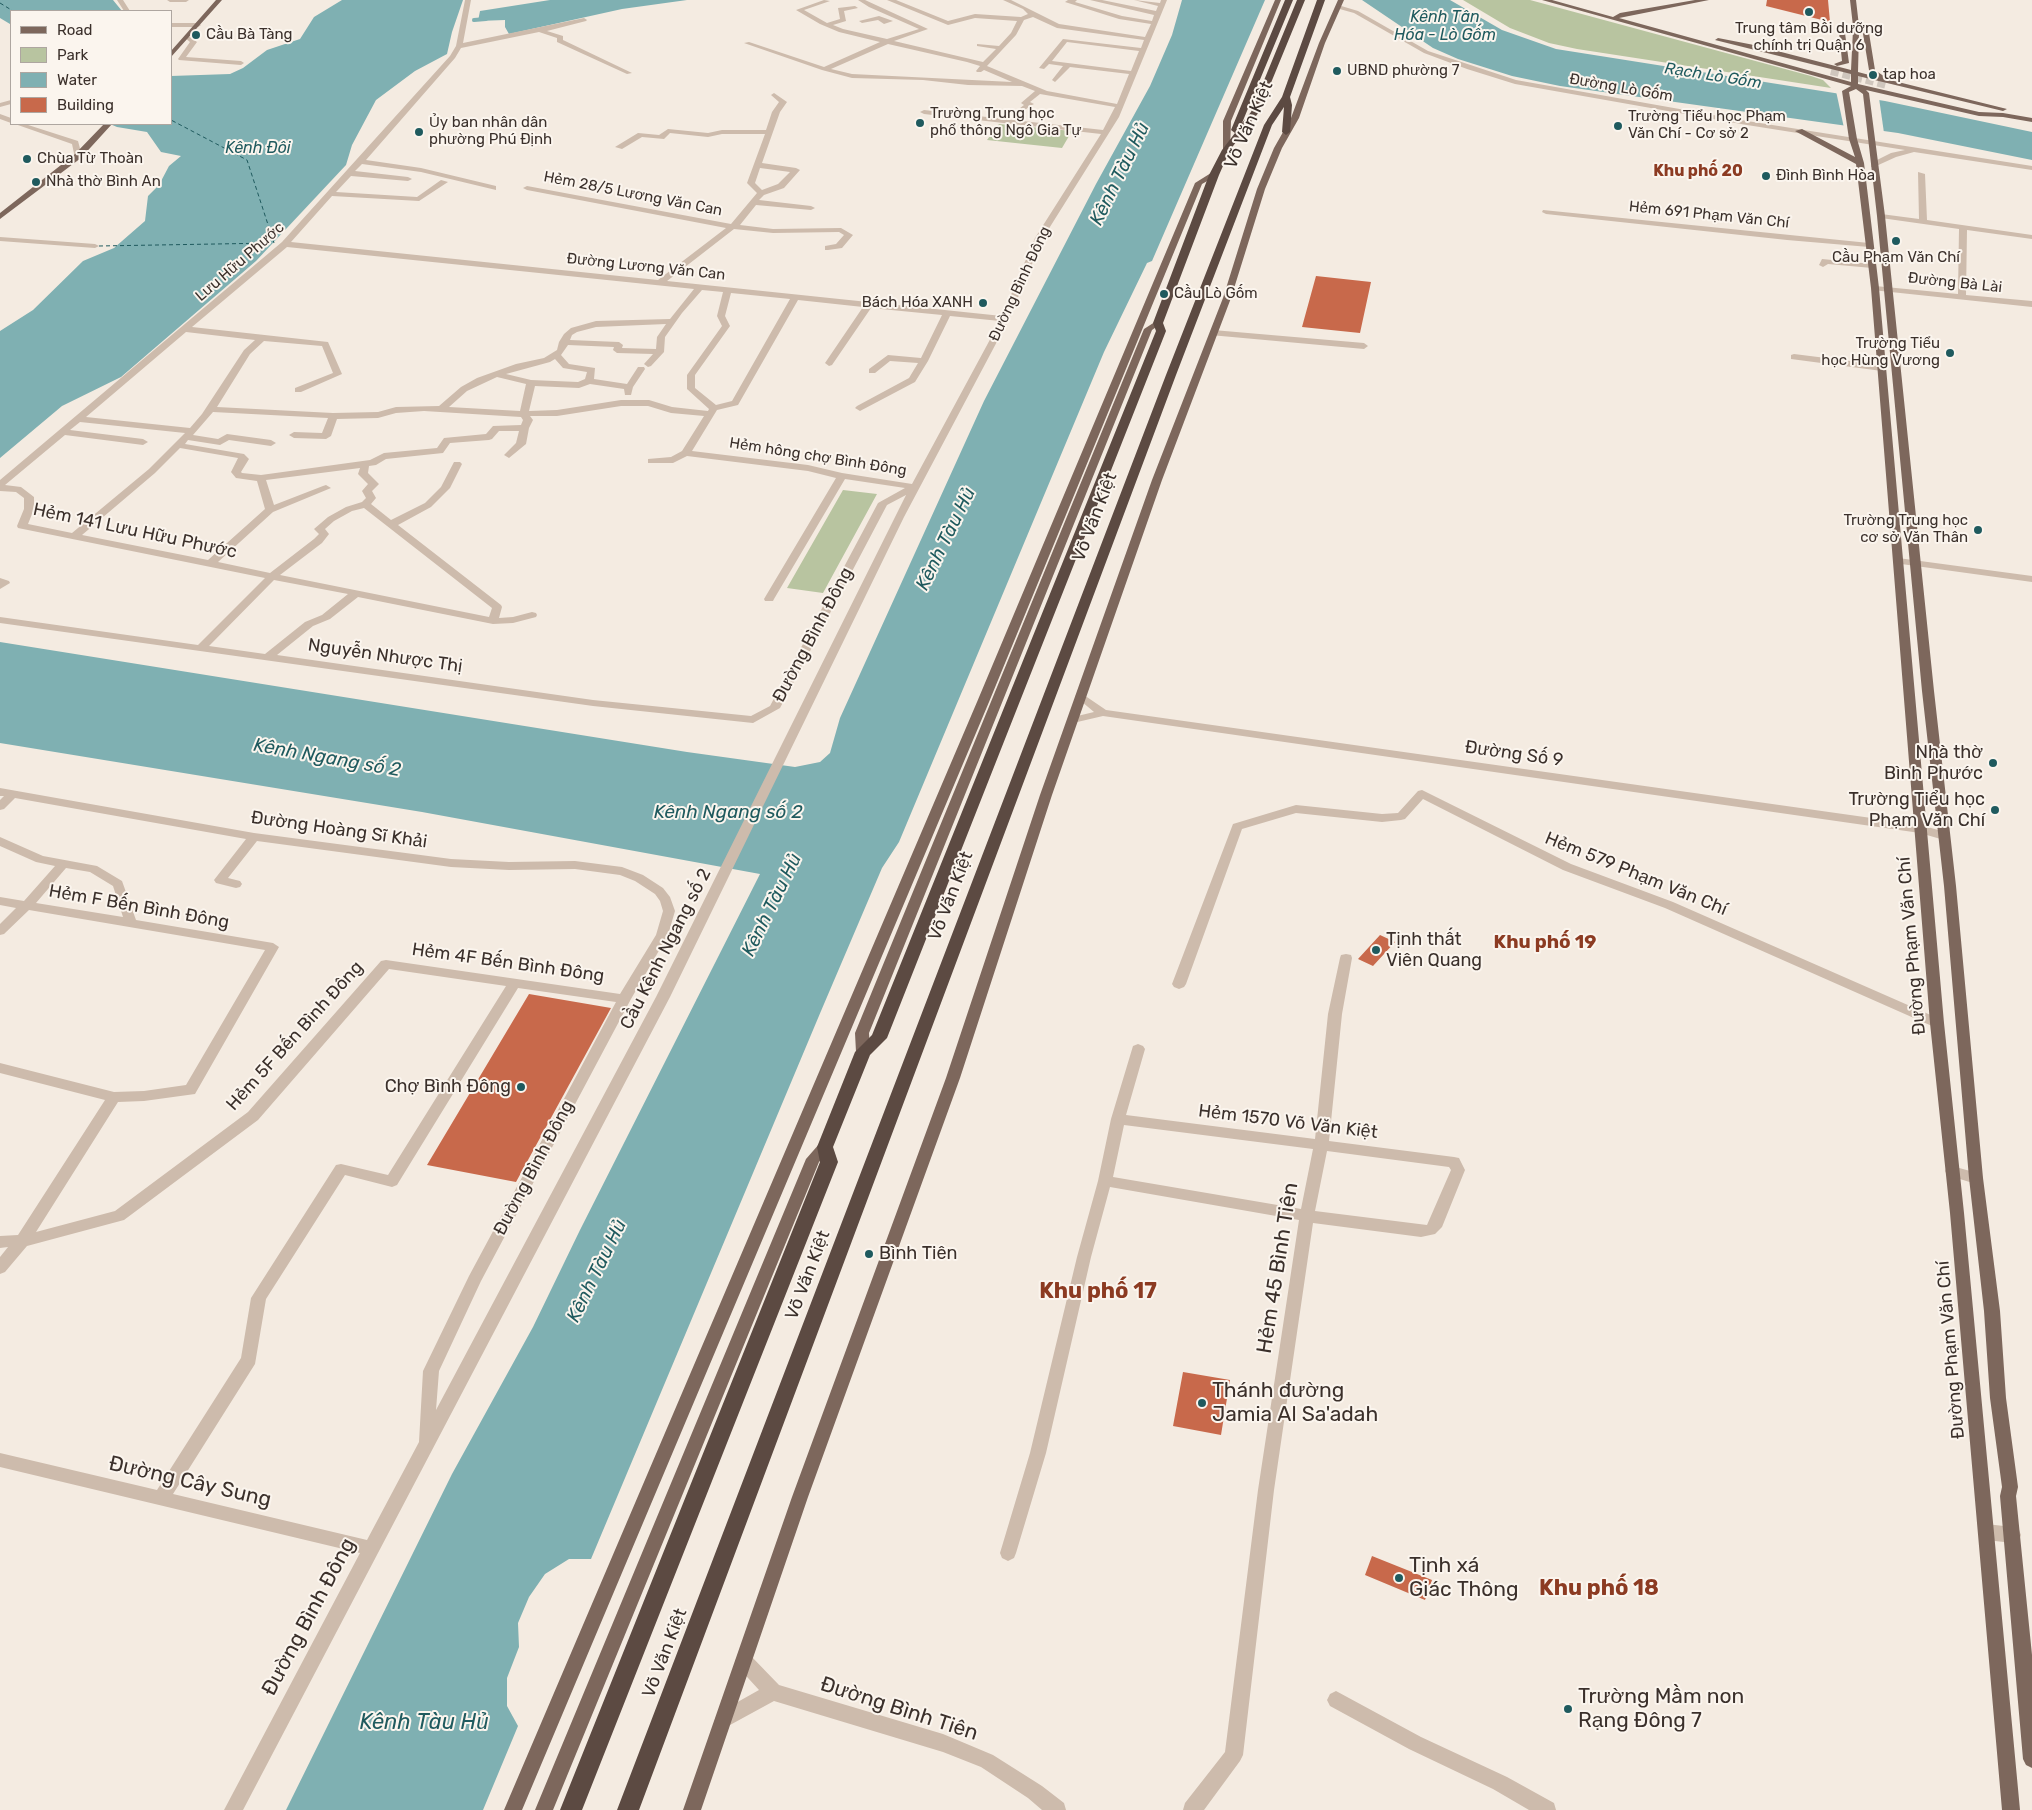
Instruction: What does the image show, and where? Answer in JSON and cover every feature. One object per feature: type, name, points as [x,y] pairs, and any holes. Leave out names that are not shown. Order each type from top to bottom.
[{"type":"highway","points":[[1226,150],[1289,0]]},
{"type":"highway","name":"Võ Văn Kiệt","points":[[571,1810],[829,1162],[825,1147],[863,1052],[879,1038],[1161,331],[1158,323],[1188,248],[1214,175],[1226,150],[1255,112],[1301,0]]},
{"type":"highway","name":"Võ Văn Kiệt","points":[[628,1810],[1171,375],[1268,125],[1286,97],[1321,0]]},
{"type":"highway","points":[[1286,97],[1288,104],[1286,132]]},
{"type":"main road","points":[[173,54],[219,0]]},
{"type":"main road","points":[[1226,150],[1227,120],[1278,0]]},
{"type":"main road","points":[[1545,0],[1854,86],[1979,114],[2006,112]]},
{"type":"main road","points":[[1599,14],[1676,0]]},
{"type":"main road","points":[[1613,19],[1620,15],[1706,0]]},
{"type":"main road","points":[[1852,0],[1856,27],[1854,86]]},
{"type":"main road","name":"Võ Văn Kiệt","points":[[692,1810],[800,1497],[952,1078],[1073,720],[1157,480],[1213,333],[1261,189],[1286,132],[1295,118],[1322,43],[1340,3]]},
{"type":"main road","points":[[1609,12],[2006,112]]},
{"type":"main road","points":[[1729,42],[1751,44],[1824,63],[1840,64],[1846,63],[1842,32],[1856,27]]},
{"type":"main road","points":[[1856,27],[1866,33],[1872,70],[1875,74],[2032,120]]},
{"type":"main road","points":[[1714,46],[1743,51],[1830,73],[1745,49],[1729,42]]},
{"type":"main road","name":"Đường Phạm Văn Chí","points":[[2011,1810],[1957,1213],[1937,1023],[1882,368],[1881,289],[1881,216],[1866,94],[1854,86],[1845,91],[1852,136],[1860,163],[1872,266],[1881,289],[1916,563],[1950,886],[1976,1178],[1992,1311],[1998,1398],[2010,1487],[2008,1496],[2032,1759]]},
{"type":"main road","points":[[1885,87],[2006,112],[2032,114]]},
{"type":"main road","points":[[0,218],[78,156],[107,125]]},
{"type":"main road","points":[[1800,131],[1860,163]]},
{"type":"main road","name":"Võ Văn Kiệt","points":[[513,1810],[983,702],[1199,183],[1214,175]]},
{"type":"main road","name":"Võ Văn Kiệt","points":[[544,1810],[813,1159],[825,1147]]},
{"type":"street","points":[[170,0],[186,0]]},
{"type":"street","name":"Lưu Hữu Phước","points":[[0,486],[285,244],[453,57],[459,46],[468,0]]},
{"type":"street","points":[[861,0],[925,30]]},
{"type":"street","points":[[890,0],[948,23]]},
{"type":"street","points":[[1006,0],[1025,8],[1033,15],[1057,26],[1148,38]]},
{"type":"street","points":[[1074,0],[1068,2],[1122,18],[1154,24]]},
{"type":"street","points":[[1093,0],[1159,14]]},
{"type":"street","points":[[1137,0],[1163,2]]},
{"type":"street","points":[[827,2],[799,10],[841,31],[984,66],[1039,91],[1120,106]]},
{"type":"street","name":"Đường Bình Đông","points":[[899,517],[1005,319],[1039,238],[1106,132],[1120,106],[1163,2]]},
{"type":"street","name":"Đường Lò Gốm","points":[[1340,3],[1426,52],[1490,75],[1559,91],[1800,131],[1871,138],[1922,150],[2032,168]]},
{"type":"street","points":[[826,25],[844,20],[840,9],[856,8]]},
{"type":"street","points":[[824,69],[888,41],[975,16],[1021,19],[1033,15]]},
{"type":"street","points":[[862,21],[879,18],[884,22],[900,19]]},
{"type":"street","points":[[968,83],[1014,34],[1021,19]]},
{"type":"street","points":[[459,46],[541,31],[584,20]]},
{"type":"street","points":[[172,25],[198,25]]},
{"type":"street","points":[[541,31],[561,38],[559,41],[629,72]]},
{"type":"street","points":[[187,37],[194,42],[181,59],[240,63]]},
{"type":"street","points":[[1134,73],[1068,65],[1044,65],[1065,40],[1144,50]]},
{"type":"street","points":[[747,43],[824,69],[852,76],[905,77],[968,83],[1021,84]]},
{"type":"street","points":[[979,45],[1001,48]]},
{"type":"street","points":[[1055,80],[1068,65]]},
{"type":"street","points":[[1019,112],[1030,104],[1025,103],[1039,91]]},
{"type":"street","points":[[761,193],[751,183],[768,132],[776,112],[783,102],[774,95]]},
{"type":"street","points":[[924,112],[1106,132]]},
{"type":"street","points":[[22,125],[75,143],[78,156]]},
{"type":"street","points":[[618,147],[641,135],[661,137],[668,131],[708,135],[722,132],[768,132]]},
{"type":"street","points":[[1874,165],[1894,155],[1922,150]]},
{"type":"street","points":[[359,161],[421,170],[493,188]]},
{"type":"street","points":[[660,283],[739,222],[761,193],[781,186],[796,170],[757,165]]},
{"type":"street","points":[[348,173],[408,180]]},
{"type":"street","points":[[1921,174],[1923,222]]},
{"type":"street","points":[[330,194],[419,199],[444,182]]},
{"type":"street","name":"Hẻm 28/5 Lương Văn Can","points":[[527,188],[733,227],[774,231],[841,230],[849,235],[838,246],[828,248]]},
{"type":"street","points":[[754,202],[811,208]]},
{"type":"street","name":"Hẻm 691 Phạm Văn Chí","points":[[1546,212],[1869,245]]},
{"type":"street","points":[[1881,216],[2032,237]]},
{"type":"street","points":[[1962,297],[1963,227]]},
{"type":"street","points":[[0,238],[95,246]]},
{"type":"street","name":"Đường Lương Văn Can","points":[[285,244],[1005,319]]},
{"type":"street","points":[[1822,265],[1826,261],[1872,266]]},
{"type":"street","points":[[626,403],[629,386],[660,352],[661,337],[700,287]]},
{"type":"street","name":"Đường Bà Lài","points":[[1881,289],[2032,304]]},
{"type":"street","points":[[712,411],[691,389],[691,375],[726,326],[721,316],[728,290]]},
{"type":"street","points":[[212,408],[333,416],[378,414],[396,410],[424,408],[524,414],[557,413],[626,403],[649,403],[671,410],[712,411],[735,402],[795,297]]},
{"type":"street","points":[[829,363],[868,305]]},
{"type":"street","points":[[860,408],[912,380],[924,361],[947,313]]},
{"type":"street","points":[[441,409],[464,389],[480,380],[519,366],[547,360],[561,351],[563,342],[568,334],[574,330],[596,324],[672,321]]},
{"type":"street","points":[[184,330],[325,344],[338,374],[298,390]]},
{"type":"street","points":[[1213,333],[1364,346]]},
{"type":"street","points":[[74,536],[152,471],[189,434],[212,408],[246,352],[262,338]]},
{"type":"street","points":[[563,342],[619,345],[616,350],[660,352]]},
{"type":"street","points":[[556,354],[566,366],[592,370],[589,381]]},
{"type":"street","points":[[1794,357],[1882,368]]},
{"type":"street","points":[[872,371],[888,358],[924,361]]},
{"type":"street","points":[[497,374],[531,383],[579,385],[589,381],[629,386]]},
{"type":"street","points":[[509,455],[520,444],[528,420],[524,414],[531,383]]},
{"type":"street","points":[[651,461],[673,460],[686,453],[712,411]]},
{"type":"street","points":[[294,435],[326,436],[333,416]]},
{"type":"street","points":[[78,419],[189,434],[220,442],[227,437],[271,443]]},
{"type":"street","points":[[177,445],[241,456],[244,459],[236,472],[239,476],[261,478],[369,464],[384,456],[440,452],[447,440],[488,437],[496,428],[524,428]]},
{"type":"street","points":[[62,432],[143,442]]},
{"type":"street","name":"Hẻm hông chợ Bình Đông","points":[[686,453],[808,468],[842,476],[915,488]]},
{"type":"street","points":[[201,648],[272,576],[318,541],[324,534],[319,529],[331,519],[349,509],[365,504],[371,498],[367,491],[374,484],[363,474],[369,464]]},
{"type":"street","points":[[391,524],[428,505],[445,488],[457,464]]},
{"type":"street","points":[[769,600],[842,476]]},
{"type":"street","points":[[261,478],[270,510]]},
{"type":"street","name":"Hẻm 141 Lưu Hữu Phước","points":[[0,486],[18,489],[28,497],[29,509],[22,526],[494,621],[513,620],[532,615]]},
{"type":"street","points":[[210,564],[270,510],[326,488]]},
{"type":"street","name":"Đường Bình Đông","points":[[764,714],[774,708],[784,694],[883,503],[915,488]]},
{"type":"street","points":[[365,504],[497,607],[494,621]]},
{"type":"street","name":"Cầu Kênh Ngang số 2","points":[[454,1391],[663,997],[899,517]]},
{"type":"street","points":[[1898,561],[2032,579]]},
{"type":"street","points":[[0,581],[5,583],[0,586]]},
{"type":"street","points":[[268,657],[309,624],[326,617],[356,593]]},
{"type":"street","name":"Nguyễn Nhược Thị","points":[[0,620],[592,703],[753,720],[764,714]]},
{"type":"street","points":[[1082,696],[1102,713]]},
{"type":"street","name":"Đường Số 9","points":[[1073,720],[1102,713],[1921,829]]},
{"type":"street","points":[[0,806],[6,793]]},
{"type":"street","name":"Đường Hoàng Sĩ Khải","points":[[6,793],[254,837],[451,863],[509,866],[575,865],[601,868],[639,878],[659,891],[666,900]]},
{"type":"street","name":"Hẻm 579 Phạm Văn Chí","points":[[1179,984],[1237,827],[1296,809],[1382,818],[1401,816],[1422,794],[1567,867],[1669,905],[1937,1023]]},
{"type":"street","points":[[1921,829],[1944,836]]},
{"type":"street","points":[[236,884],[220,880],[254,837]]},
{"type":"street","points":[[0,841],[40,858],[93,869],[118,884],[130,923]]},
{"type":"street","points":[[0,931],[27,905],[64,863]]},
{"type":"street","name":"Đường Bình Đông","points":[[425,1446],[431,1371],[474,1280],[624,998],[662,934],[669,911],[666,900]]},
{"type":"street","name":"Hẻm F Bến Bình Đông","points":[[0,901],[272,947],[190,1090],[144,1096],[114,1097]]},
{"type":"street","name":"Hẻm 45 Bình Tiên","points":[[1192,1810],[1234,1755],[1266,1490],[1307,1216],[1321,1145],[1335,1014],[1346,958]]},
{"type":"street","name":"Hẻm 4F Bến Bình Đông","points":[[386,964],[624,998]]},
{"type":"street","name":"Hẻm 5F Bến Bình Đông","points":[[0,1242],[22,1241],[119,1216],[253,1116],[386,964]]},
{"type":"street","points":[[161,1498],[249,1359],[259,1298],[341,1169],[392,1181],[515,983]]},
{"type":"street","points":[[1008,1553],[1038,1454],[1084,1257],[1106,1181],[1118,1119],[1138,1049]]},
{"type":"street","points":[[0,1068],[114,1097],[22,1241],[0,1268]]},
{"type":"street","name":"Hẻm 1570 Võ Văn Kiệt","points":[[1118,1119],[1454,1162],[1458,1170],[1435,1227],[1430,1230],[1421,1231],[1307,1216]]},
{"type":"street","points":[[1952,1171],[1976,1178]]},
{"type":"street","points":[[1106,1181],[1307,1216]]},
{"type":"street","name":"Đường Bình Đông","points":[[233,1810],[454,1391]]},
{"type":"street","name":"Đường Cây Sung","points":[[0,1460],[370,1548]]},
{"type":"street","points":[[1986,1532],[2013,1535]]},
{"type":"street","points":[[724,1719],[773,1692],[744,1661]]},
{"type":"street","name":"Đường Bình Tiên","points":[[773,1692],[943,1743],[987,1762],[1027,1787],[1057,1810]]},
{"type":"street","points":[[1336,1700],[1415,1743],[1500,1782],[1547,1810]]},
{"type":"green space","points":[[1463,0],[1530,0],[1811,76],[1823,80],[1831,88],[1577,49],[1549,43],[1510,28]]},
{"type":"green space","points":[[999,124],[1072,131],[1062,148],[987,140]]},
{"type":"green space","points":[[843,490],[877,494],[823,593],[787,588]]},
{"type":"water","points":[[0,0],[113,0],[121,10],[10,10],[10,24],[0,18]]},
{"type":"water","name":"Kênh Đôi","points":[[342,0],[463,0],[447,54],[415,71],[376,100],[352,145],[346,165],[256,261],[121,377],[62,406],[0,458],[0,331],[33,310],[83,261],[114,248],[145,221],[148,196],[159,185],[169,166],[181,156],[161,152],[147,132],[112,125],[172,125],[172,76],[230,74],[243,68],[267,50],[300,39],[314,17]]},
{"type":"water","points":[[550,0],[687,0],[622,9],[509,34],[505,27],[505,20],[478,21],[480,11]]},
{"type":"water","name":"Kênh Tàu Hủ","points":[[1182,0],[1265,0],[1152,261],[1147,263],[1104,352],[899,842],[882,868],[591,1559],[569,1559],[545,1574],[529,1597],[518,1623],[519,1647],[507,1678],[507,1706],[518,1726],[483,1810],[286,1810],[452,1474],[533,1327],[760,874],[422,812],[0,743],[0,642],[687,752],[795,767],[820,762],[830,753],[840,718],[984,401],[1096,184],[1150,86],[1172,35]]},
{"type":"water","name":"Kênh Tân Hóa - Lò Gốm","points":[[1362,0],[1450,0],[1502,30],[1556,49],[1885,101],[2032,132],[2032,160],[1898,133],[1560,86],[1512,76],[1458,59],[1433,48]]},
{"type":"pier","points":[[1836,91],[1879,98],[1884,133],[1844,128]]},
{"type":"building","name":"Trung tâm Bồi dưỡng chính trị Quận 6","points":[[1767,0],[1828,0],[1830,22],[1766,6]]},
{"type":"building","points":[[1316,276],[1371,282],[1360,333],[1302,327]]},
{"type":"building","name":"Tịnh thất Viên Quang","points":[[1380,935],[1395,942],[1373,966],[1358,959]]},
{"type":"building","name":"Chợ Bình Đông","points":[[529,994],[611,1008],[516,1182],[427,1165]]},
{"type":"building","name":"Thánh đường Jamia Al Sa'adah","points":[[1183,1372],[1230,1380],[1221,1435],[1173,1426]]},
{"type":"building","name":"Tịnh xá Giác Thông","points":[[1372,1556],[1432,1580],[1425,1600],[1365,1575]]},
{"type":"waterway","points":[[474,20],[486,19]]},
{"type":"ferry route","points":[[0,3],[11,10]]},
{"type":"ferry route","points":[[99,246],[274,243],[247,160],[172,121]]},
{"type":"tunnel","points":[[1831,71],[1887,85]]},
{"type":"place","name":"Trung tâm Bồi dưỡng chính trị Quận 6","points":[[1809,12]]},
{"type":"place","name":"Cầu Bà Tàng","points":[[196,35]]},
{"type":"place","name":"UBND phường 7","points":[[1337,71]]},
{"type":"place","name":"tap hoa","points":[[1873,75]]},
{"type":"place","name":"Trường Trung học phổ thông Ngô Gia Tự","points":[[920,123]]},
{"type":"place","name":"Trường Tiểu học Phạm Văn Chí - Cơ sở 2","points":[[1618,126]]},
{"type":"place","name":"Ủy ban nhân dân phường Phú Định","points":[[419,132]]},
{"type":"place","name":"Chùa Từ Thoàn","points":[[27,159]]},
{"type":"place","name":"Đình Bình Hòa","points":[[1766,176]]},
{"type":"place","name":"Nhà thờ Bình An","points":[[36,182]]},
{"type":"place","name":"Cầu Phạm Văn Chí","points":[[1896,241]]},
{"type":"place","name":"Cầu Lò Gốm","points":[[1164,294]]},
{"type":"place","name":"Bách Hóa XANH","points":[[983,303]]},
{"type":"place","name":"Trường Tiểu học Hùng Vương","points":[[1950,353]]},
{"type":"place","name":"Trường Trung học cơ sở Văn Thân","points":[[1978,530]]},
{"type":"place","name":"Nhà thờ Bình Phước","points":[[1993,763]]},
{"type":"place","name":"Trường Tiểu học Phạm Văn Chí","points":[[1995,810]]},
{"type":"place","name":"Tịnh thất Viên Quang","points":[[1376,950]]},
{"type":"place","name":"Chợ Bình Đông","points":[[521,1087]]},
{"type":"place","name":"Bình Tiên","points":[[869,1254]]},
{"type":"place","name":"Thánh đường Jamia Al Sa'adah","points":[[1202,1403]]},
{"type":"place","name":"Tịnh xá Giác Thông","points":[[1399,1578]]},
{"type":"place","name":"Trường Mầm non Rạng Đông 7","points":[[1568,1709]]},
{"type":"district","name":"Khu phố 20","points":[[1698,171]]},
{"type":"district","name":"Khu phố 19","points":[[1545,943]]},
{"type":"district","name":"Khu phố 17","points":[[1098,1292]]},
{"type":"district","name":"Khu phố 18","points":[[1599,1589]]},
{"type":"water label","name":"Rạch Lò Gốm","points":[[1713,76]]},
{"type":"water label","name":"Kênh Ngang số 2","points":[[327,758]]},
{"type":"water label","name":"Kênh Ngang số 2","points":[[728,813]]}]
